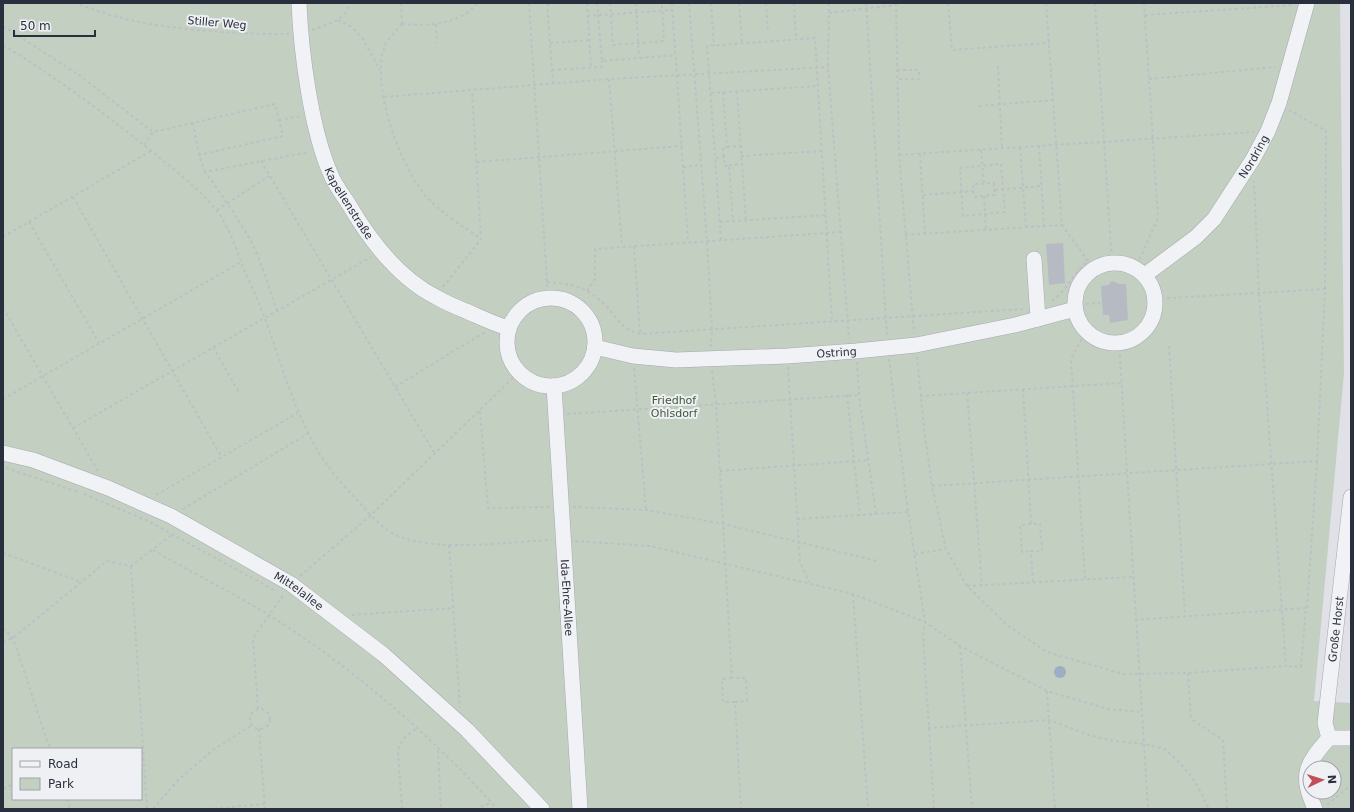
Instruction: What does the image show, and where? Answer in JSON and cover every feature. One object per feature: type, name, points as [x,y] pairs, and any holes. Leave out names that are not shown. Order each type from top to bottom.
[{"type":"street","name":"Kapellenstraße","points":[[299,3],[300,34],[313,114],[322,149],[331,175],[362,228],[396,267],[435,297],[503,326]]},
{"type":"street","name":"Nordring","points":[[1140,272],[1196,237],[1214,219],[1253,159],[1268,131],[1279,103],[1307,4]]},
{"type":"street","points":[[1034,259],[1038,313]]},
{"type":"street","points":[[1112,262],[1126,264],[1140,272],[1152,286],[1155,299],[1152,319],[1147,328],[1136,338],[1119,343],[1101,341],[1086,332],[1079,321],[1075,309],[1075,294],[1091,264],[1112,262]]},
{"type":"street","points":[[547,290],[578,306],[589,318],[595,332],[595,347],[591,362],[582,374],[569,383],[554,386],[535,383],[518,373],[511,363],[507,352],[503,326],[524,306],[547,290]]},
{"type":"street","name":"Ostring","points":[[595,347],[633,356],[676,360],[710,360],[853,351],[916,345],[1015,326],[1038,313],[1075,309]]},
{"type":"street","name":"Ida-Ehre-Allee","points":[[554,386],[565,540],[580,809]]},
{"type":"street","name":"Mittelallee","points":[[3,453],[33,460],[108,488],[187,524],[287,590],[333,616],[384,655],[461,725],[542,809]]},
{"type":"street","name":"Große Horst","points":[[1329,738],[1325,723],[1351,497]]},
{"type":"street","points":[[1315,809],[1307,791],[1306,771],[1316,752],[1329,738],[1351,738]]},
{"type":"path","name":"Stiller Weg","points":[[74,3],[131,20],[195,30],[241,34],[300,34],[338,20]]},
{"type":"path","points":[[349,3],[346,14],[338,20],[352,27],[363,39],[380,71],[391,133],[404,161],[424,194],[453,220],[481,239]]},
{"type":"path","points":[[380,71],[386,45],[402,24],[401,3]]},
{"type":"path","points":[[402,24],[436,24],[458,18],[478,3]]},
{"type":"path","points":[[529,3],[547,290],[573,284],[587,291],[606,306],[627,331],[640,334],[712,328],[912,316],[1038,313],[1062,294],[1078,269],[1091,264],[1062,225],[1046,3]]},
{"type":"path","points":[[553,83],[547,3],[558,3]]},
{"type":"path","points":[[587,3],[591,68]]},
{"type":"path","points":[[552,70],[602,67],[597,3]]},
{"type":"path","points":[[610,3],[613,45],[664,41],[662,3]]},
{"type":"path","points":[[636,3],[640,58]]},
{"type":"path","points":[[672,3],[688,242]]},
{"type":"path","points":[[689,3],[712,328],[710,360],[716,404],[732,678]]},
{"type":"path","points":[[711,3],[714,46]]},
{"type":"path","points":[[739,3],[742,43]]},
{"type":"path","points":[[766,3],[768,34]]},
{"type":"path","points":[[794,3],[796,39]]},
{"type":"path","points":[[829,3],[828,67],[847,321],[853,351],[876,514]]},
{"type":"path","points":[[866,3],[888,348],[908,512],[925,622],[923,634],[934,809]]},
{"type":"path","points":[[948,3],[952,50],[1049,43]]},
{"type":"path","points":[[1095,3],[1112,262]]},
{"type":"path","points":[[1140,272],[1158,218],[1144,3]]},
{"type":"path","points":[[829,13],[896,4],[900,155],[912,316],[920,396],[932,486],[946,549],[967,586],[1007,625],[1047,652],[1122,674],[1139,675],[1286,666],[1301,667],[1317,461],[1325,289],[1326,131],[1279,103]]},
{"type":"path","points":[[1145,15],[1307,4]]},
{"type":"path","points":[[588,16],[672,10]]},
{"type":"path","points":[[436,24],[437,43]]},
{"type":"path","points":[[3,26],[79,75],[153,132]]},
{"type":"path","points":[[721,240],[707,46],[814,38],[832,322]]},
{"type":"path","points":[[550,43],[589,40]]},
{"type":"path","points":[[3,45],[43,69],[144,145],[190,183],[217,210],[226,226],[265,318],[298,412],[317,450],[342,485],[371,515],[391,532],[404,538],[427,544],[449,545],[565,540],[650,546],[810,583],[853,594],[925,622],[960,646],[1047,691],[1108,709],[1141,712]]},
{"type":"path","points":[[602,61],[675,55]]},
{"type":"path","points":[[998,66],[1002,149]]},
{"type":"path","points":[[1149,79],[1290,66]]},
{"type":"path","points":[[384,97],[609,79],[828,67]]},
{"type":"path","points":[[897,70],[919,70],[919,78],[897,79]]},
{"type":"path","points":[[609,79],[622,247]]},
{"type":"path","points":[[711,93],[818,86]]},
{"type":"path","points":[[435,297],[481,239],[472,91]]},
{"type":"path","points":[[737,91],[746,221]]},
{"type":"path","points":[[723,92],[727,147]]},
{"type":"path","points":[[979,106],[1053,100]]},
{"type":"path","points":[[144,145],[153,132],[276,104],[283,136],[199,155]]},
{"type":"path","points":[[279,120],[313,114]]},
{"type":"path","points":[[193,123],[199,155],[205,172],[228,204],[248,237],[264,274],[277,311]]},
{"type":"path","points":[[900,155],[1268,131]]},
{"type":"path","points":[[477,162],[682,146]]},
{"type":"path","points":[[740,146],[723,147],[725,166],[742,164]]},
{"type":"path","points":[[1039,146],[1044,226]]},
{"type":"path","points":[[1020,147],[1026,227]]},
{"type":"path","points":[[205,172],[322,149]]},
{"type":"path","points":[[981,150],[984,184]]},
{"type":"path","points":[[3,236],[151,151]]},
{"type":"path","points":[[741,156],[822,151]]},
{"type":"path","points":[[920,154],[925,234]]},
{"type":"path","points":[[716,158],[724,157]]},
{"type":"path","points":[[1253,159],[1259,292],[1273,464],[1281,610],[1286,666]]},
{"type":"path","points":[[261,161],[330,280],[435,454]]},
{"type":"path","points":[[1001,164],[1003,189],[1005,212],[963,216],[960,168],[1001,164]]},
{"type":"path","points":[[729,165],[733,222]]},
{"type":"path","points":[[683,167],[701,166]]},
{"type":"path","points":[[217,210],[270,176]]},
{"type":"path","points":[[994,183],[995,190],[995,195],[974,197],[973,184],[994,183]]},
{"type":"path","points":[[995,190],[1042,186]]},
{"type":"path","points":[[923,195],[974,191]]},
{"type":"path","points":[[984,196],[986,230]]},
{"type":"path","points":[[73,197],[222,458]]},
{"type":"path","points":[[720,222],[826,215]]},
{"type":"path","points":[[29,222],[99,343]]},
{"type":"path","points":[[905,235],[1062,225]]},
{"type":"path","points":[[587,291],[595,279],[594,249],[841,232]]},
{"type":"path","points":[[634,246],[640,334]]},
{"type":"path","points":[[73,428],[381,251]]},
{"type":"path","points":[[3,398],[241,262]]},
{"type":"path","points":[[1155,299],[1325,289]]},
{"type":"path","points":[[3,308],[108,488]]},
{"type":"path","points":[[395,387],[503,326]]},
{"type":"path","points":[[1085,579],[1071,359],[1086,332]]},
{"type":"path","points":[[1119,343],[1135,620],[1148,809]]},
{"type":"path","points":[[1169,346],[1175,470],[1185,617]]},
{"type":"path","points":[[213,347],[240,394]]},
{"type":"path","points":[[633,356],[646,510]]},
{"type":"path","points":[[787,356],[800,562],[810,583]]},
{"type":"path","points":[[258,709],[254,638],[287,590],[371,515],[518,373]]},
{"type":"path","points":[[920,396],[1121,383]]},
{"type":"path","points":[[1023,389],[1031,524]]},
{"type":"path","points":[[967,393],[982,585]]},
{"type":"path","points":[[847,395],[860,515]]},
{"type":"path","points":[[556,415],[859,395]]},
{"type":"path","points":[[480,410],[488,508],[562,507],[646,510],[724,524],[877,561]]},
{"type":"path","points":[[141,503],[222,458],[298,412]]},
{"type":"path","points":[[170,516],[308,433]]},
{"type":"path","points":[[720,471],[869,460]]},
{"type":"path","points":[[932,486],[1317,461]]},
{"type":"path","points":[[3,467],[82,493],[173,534],[287,590],[290,600]]},
{"type":"path","points":[[797,519],[908,512]]},
{"type":"path","points":[[3,642],[13,638],[107,561],[131,566],[187,524]]},
{"type":"path","points":[[1031,524],[1040,524],[1042,551],[1022,552],[1020,525],[1031,524]]},
{"type":"path","points":[[449,545],[461,725]]},
{"type":"path","points":[[915,554],[946,549]]},
{"type":"path","points":[[153,550],[269,616],[333,659],[416,728],[497,809]]},
{"type":"path","points":[[1031,551],[1033,582]]},
{"type":"path","points":[[3,553],[81,582]]},
{"type":"path","points":[[131,566],[147,809]]},
{"type":"path","points":[[967,586],[1133,577]]},
{"type":"path","points":[[853,594],[868,809]]},
{"type":"path","points":[[333,616],[454,608]]},
{"type":"path","points":[[1135,620],[1306,608]]},
{"type":"path","points":[[3,628],[13,638],[50,748]]},
{"type":"path","points":[[960,646],[972,809]]},
{"type":"path","points":[[1188,673],[1191,719],[1223,740],[1227,809]]},
{"type":"path","points":[[746,678],[747,701],[735,702],[724,702],[722,679],[746,678]]},
{"type":"path","points":[[1047,691],[1055,809]]},
{"type":"path","points":[[735,702],[741,809]]},
{"type":"path","points":[[252,725],[251,715],[258,709]]},
{"type":"path","points":[[252,725],[259,729],[268,726],[270,720],[267,712],[258,709]]},
{"type":"path","points":[[928,728],[1049,720],[1089,735],[1114,741],[1144,744],[1165,749],[1181,764],[1196,783],[1209,809]]},
{"type":"path","points":[[153,809],[178,780],[213,750],[252,725]]},
{"type":"path","points":[[402,809],[398,751],[400,743],[416,728]]},
{"type":"path","points":[[259,729],[265,809]]},
{"type":"path","points":[[438,749],[441,809]]},
{"type":"path","points":[[3,789],[12,784]]},
{"type":"path","points":[[1322,809],[1351,785]]},
{"type":"path","points":[[475,809],[491,802]]},
{"type":"path","points":[[208,809],[265,804]]},
{"type":"green space","name":"Friedhof Ohlsdorf","points":[[3,3],[1340,3],[1344,373],[1314,701],[1351,703],[1351,809],[3,809]]},
{"type":"water","points":[[1058,666],[1062,666],[1066,672],[1062,678],[1058,678],[1054,674],[1054,670]]},
{"type":"building","points":[[1063,243],[1065,283],[1049,285],[1046,244]]},
{"type":"building","points":[[1112,281],[1119,284],[1126,284],[1128,320],[1110,323],[1109,315],[1103,315],[1101,286],[1108,285]]}]
